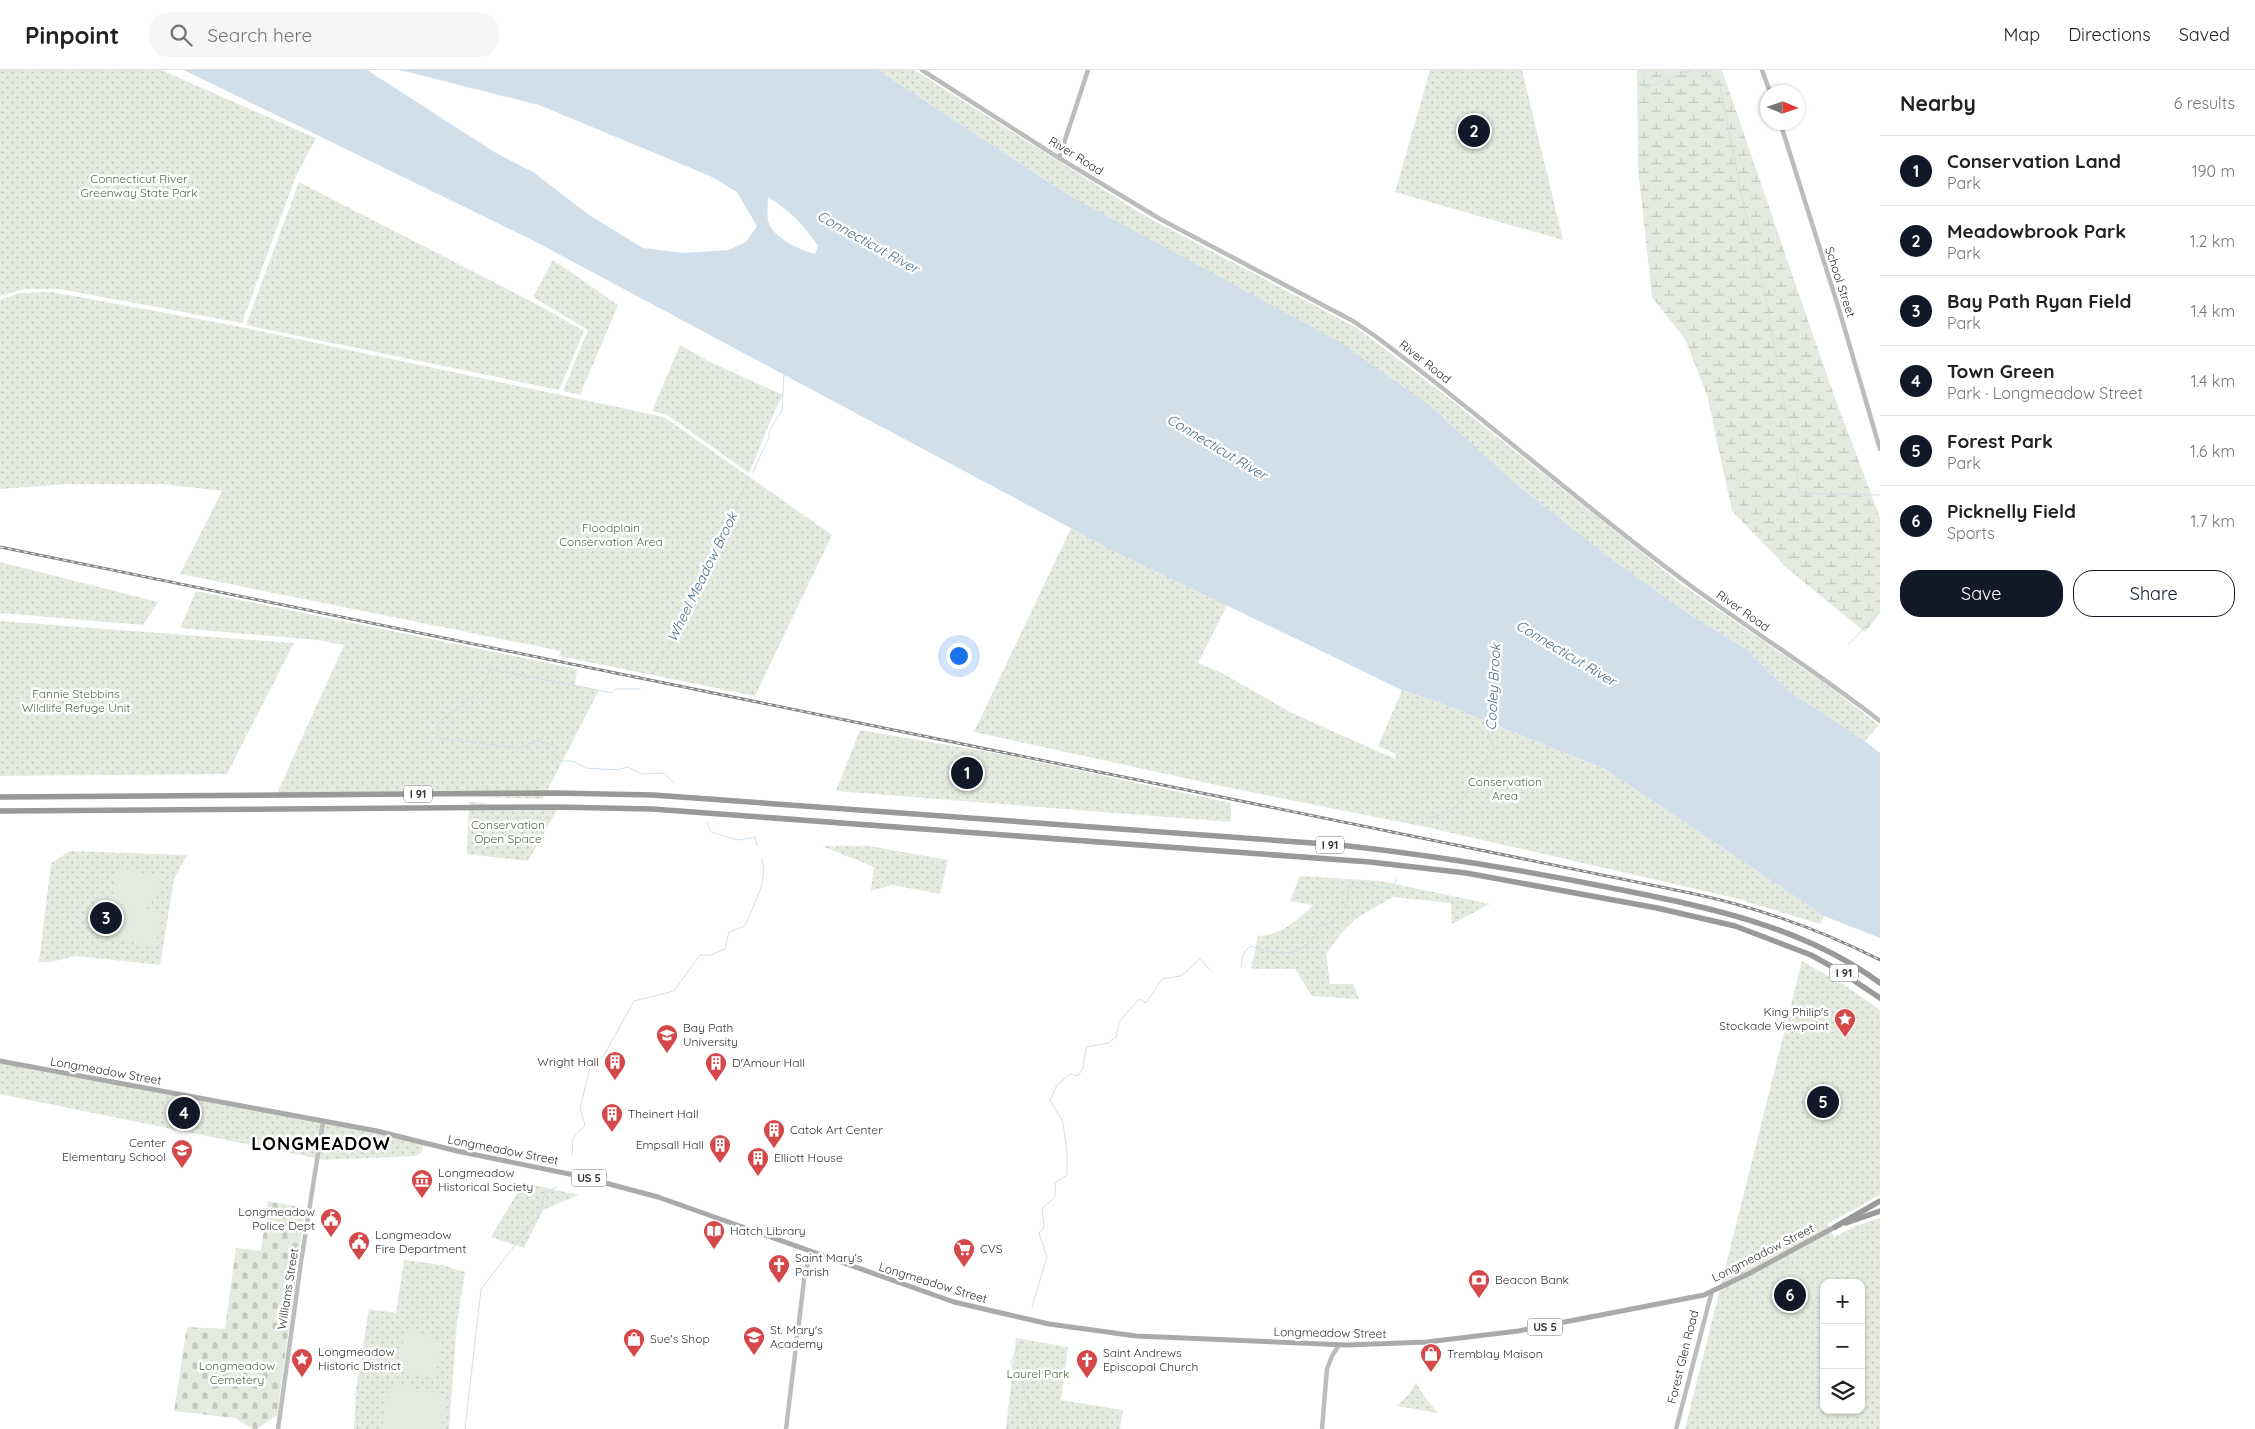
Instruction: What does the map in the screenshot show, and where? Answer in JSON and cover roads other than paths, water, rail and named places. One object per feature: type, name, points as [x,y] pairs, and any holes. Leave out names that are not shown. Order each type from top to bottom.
[{"type":"highway","name":"I 91","points":[[0,797],[596,793],[686,796],[1340,845],[1509,868],[1681,902],[1758,922],[1819,946],[1880,983]]},
{"type":"highway","name":"I 91","points":[[0,811],[586,807],[683,810],[1378,862],[1506,879],[1657,908],[1751,931],[1818,958],[1880,998]]},
{"type":"highway","name":"US 5","points":[[1835,1227],[1880,1201]]},
{"type":"highway","name":"US 5","points":[[1835,1227],[1880,1211]]},
{"type":"main road","name":"Longmeadow Street","points":[[0,1061],[384,1132],[457,1151],[538,1166],[614,1185],[680,1205],[946,1300],[1049,1324],[1165,1338],[1340,1345],[1420,1343],[1518,1332],[1704,1295],[1752,1272],[1835,1227]]},
{"type":"street","name":"River Road","points":[[922,70],[1059,158],[1160,219],[1353,321],[1501,434],[1670,571],[1818,674],[1880,721]]},
{"type":"street","points":[[1059,158],[1088,70]]},
{"type":"street","points":[[1762,70],[1767,85]]},
{"type":"street","name":"School Street","points":[[1783,130],[1838,306],[1880,449]]},
{"type":"street","name":"Williams Street","points":[[278,1429],[323,1122]]},
{"type":"street","points":[[786,1429],[806,1272],[812,1253]]},
{"type":"street","name":"Forest Glen Road","points":[[1676,1429],[1712,1291]]},
{"type":"street","points":[[1322,1429],[1327,1369],[1332,1356],[1340,1345]]},
{"type":"water","name":"Connecticut River","points":[[184,70],[367,70],[496,153],[533,172],[589,215],[643,248],[683,253],[729,250],[746,242],[757,226],[737,192],[710,176],[539,105],[400,70],[878,70],[1070,196],[1338,341],[1432,407],[1517,485],[1613,560],[1683,610],[1746,649],[1790,692],[1865,741],[1880,753],[1880,938],[1824,916],[1605,769],[1441,703],[1402,690],[1108,548],[536,242]],"holes":[[[768,197],[796,218],[808,232],[818,246],[815,254],[802,250],[775,233],[768,221]]]},
{"type":"waterway","points":[[1643,70],[1645,88],[1692,70]]},
{"type":"waterway","points":[[1697,70],[1720,85],[1743,202],[1763,283],[1800,493],[1880,495]]},
{"type":"waterway","name":"Wheel Meadow Brook","points":[[753,472],[769,437],[769,431],[782,410],[784,375]]},
{"type":"waterway","name":"Wheel Meadow Brook","points":[[653,674],[686,615],[689,602],[749,478]]},
{"type":"waterway","points":[[1849,644],[1880,611]]},
{"type":"waterway","name":"Wheel Meadow Brook","points":[[640,689],[616,689],[612,693],[490,669],[481,690],[438,723],[438,738],[519,748],[538,740],[555,746],[555,755],[562,761],[573,761],[586,768],[617,770],[628,767],[641,774],[664,773],[674,783]]},
{"type":"waterway","name":"Cooley Brook","points":[[1427,818],[1447,812],[1459,804],[1495,748],[1488,732],[1489,721]]},
{"type":"waterway","name":"Wheel Meadow Brook","points":[[707,822],[711,832],[738,840],[755,837],[757,846]]},
{"type":"waterway","name":"Wheel Meadow Brook","points":[[572,1155],[573,1138],[585,1125],[580,1108],[590,1068],[604,1055],[634,1001],[674,991],[700,955],[710,955],[725,949],[729,932],[745,926],[762,885],[762,859]]},
{"type":"waterway","name":"Cooley Brook","points":[[1241,967],[1243,954],[1250,946],[1281,953],[1298,950],[1306,945],[1319,926],[1334,920],[1340,913],[1349,899],[1347,887],[1359,883],[1392,889],[1397,879]]},
{"type":"waterway","name":"Cooley Brook","points":[[1032,1307],[1047,1257],[1039,1233],[1044,1227],[1042,1209],[1053,1199],[1055,1183],[1067,1175],[1067,1154],[1063,1122],[1050,1100],[1057,1085],[1070,1074],[1078,1076],[1083,1068],[1086,1047],[1108,1043],[1116,1037],[1119,1022],[1139,999],[1146,1003],[1162,979],[1181,976],[1200,959],[1211,971]]},
{"type":"waterway","name":"Wheel Meadow Brook","points":[[465,1429],[481,1289],[540,1213],[545,1193],[557,1187]]},
{"type":"waterway","name":"Cooley Brook","points":[[1022,1339],[1011,1362],[1024,1389],[1025,1398],[1030,1405],[1030,1414],[1042,1429]]},
{"type":"railway","points":[[0,547],[1695,894],[1743,906],[1789,921],[1835,939],[1880,960]]},
{"type":"place","name":"Meadowbrook Park","points":[[1474,131]]},
{"type":"place","name":"Conservation Land","points":[[967,773]]},
{"type":"place","name":"Bay Path Ryan Field","points":[[106,918]]},
{"type":"place","name":"King Philip's Stockade Viewpoint","points":[[1845,1038]]},
{"type":"place","name":"Bay Path University","points":[[667,1054]]},
{"type":"place","name":"Wright Hall","points":[[615,1081]]},
{"type":"place","name":"D'Amour Hall","points":[[716,1082]]},
{"type":"place","name":"Forest Park","points":[[1823,1102]]},
{"type":"place","name":"Town Green","points":[[184,1113]]},
{"type":"place","name":"Theinert Hall","points":[[612,1133]]},
{"type":"place","name":"Catok Art Center","points":[[774,1149]]},
{"type":"place","name":"Empsall Hall","points":[[720,1164]]},
{"type":"place","name":"Center Elementary School","points":[[182,1169]]},
{"type":"place","name":"Elliott House","points":[[758,1177]]},
{"type":"place","name":"Longmeadow Historical Society","points":[[422,1199]]},
{"type":"place","name":"Longmeadow Police Dept","points":[[331,1238]]},
{"type":"place","name":"Hatch Library","points":[[714,1250]]},
{"type":"place","name":"Longmeadow Fire Department","points":[[359,1261]]},
{"type":"place","name":"CVS","points":[[964,1268]]},
{"type":"place","name":"Saint Mary’s Parish","points":[[779,1284]]},
{"type":"place","name":"Picknelly Field","points":[[1790,1295]]},
{"type":"place","name":"Beacon Bank","points":[[1479,1299]]},
{"type":"place","name":"St. Mary's Academy","points":[[754,1356]]},
{"type":"place","name":"Sue's Shop","points":[[634,1358]]},
{"type":"place","name":"Tremblay Maison","points":[[1431,1373]]},
{"type":"place","name":"Longmeadow Historic District","points":[[302,1378]]},
{"type":"place","name":"Saint Andrews Episcopal Church","points":[[1087,1379]]},
{"type":"district","name":"LONGMEADOW","points":[[321,1144]]},
{"type":"park label","name":"Connecticut River Greenway State Park","points":[[139,186]]},
{"type":"park label","name":"Floodplain Conservation Area","points":[[611,535]]},
{"type":"park label","name":"Fannie Stebbins Wildlife Refuge Unit","points":[[76,701]]},
{"type":"park label","name":"Conservation Area","points":[[1505,789]]},
{"type":"park label","name":"Conservation Open Space","points":[[508,832]]},
{"type":"park label","name":"Longmeadow Cemetery","points":[[237,1373]]},
{"type":"park label","name":"Laurel Park","points":[[1038,1374]]}]
